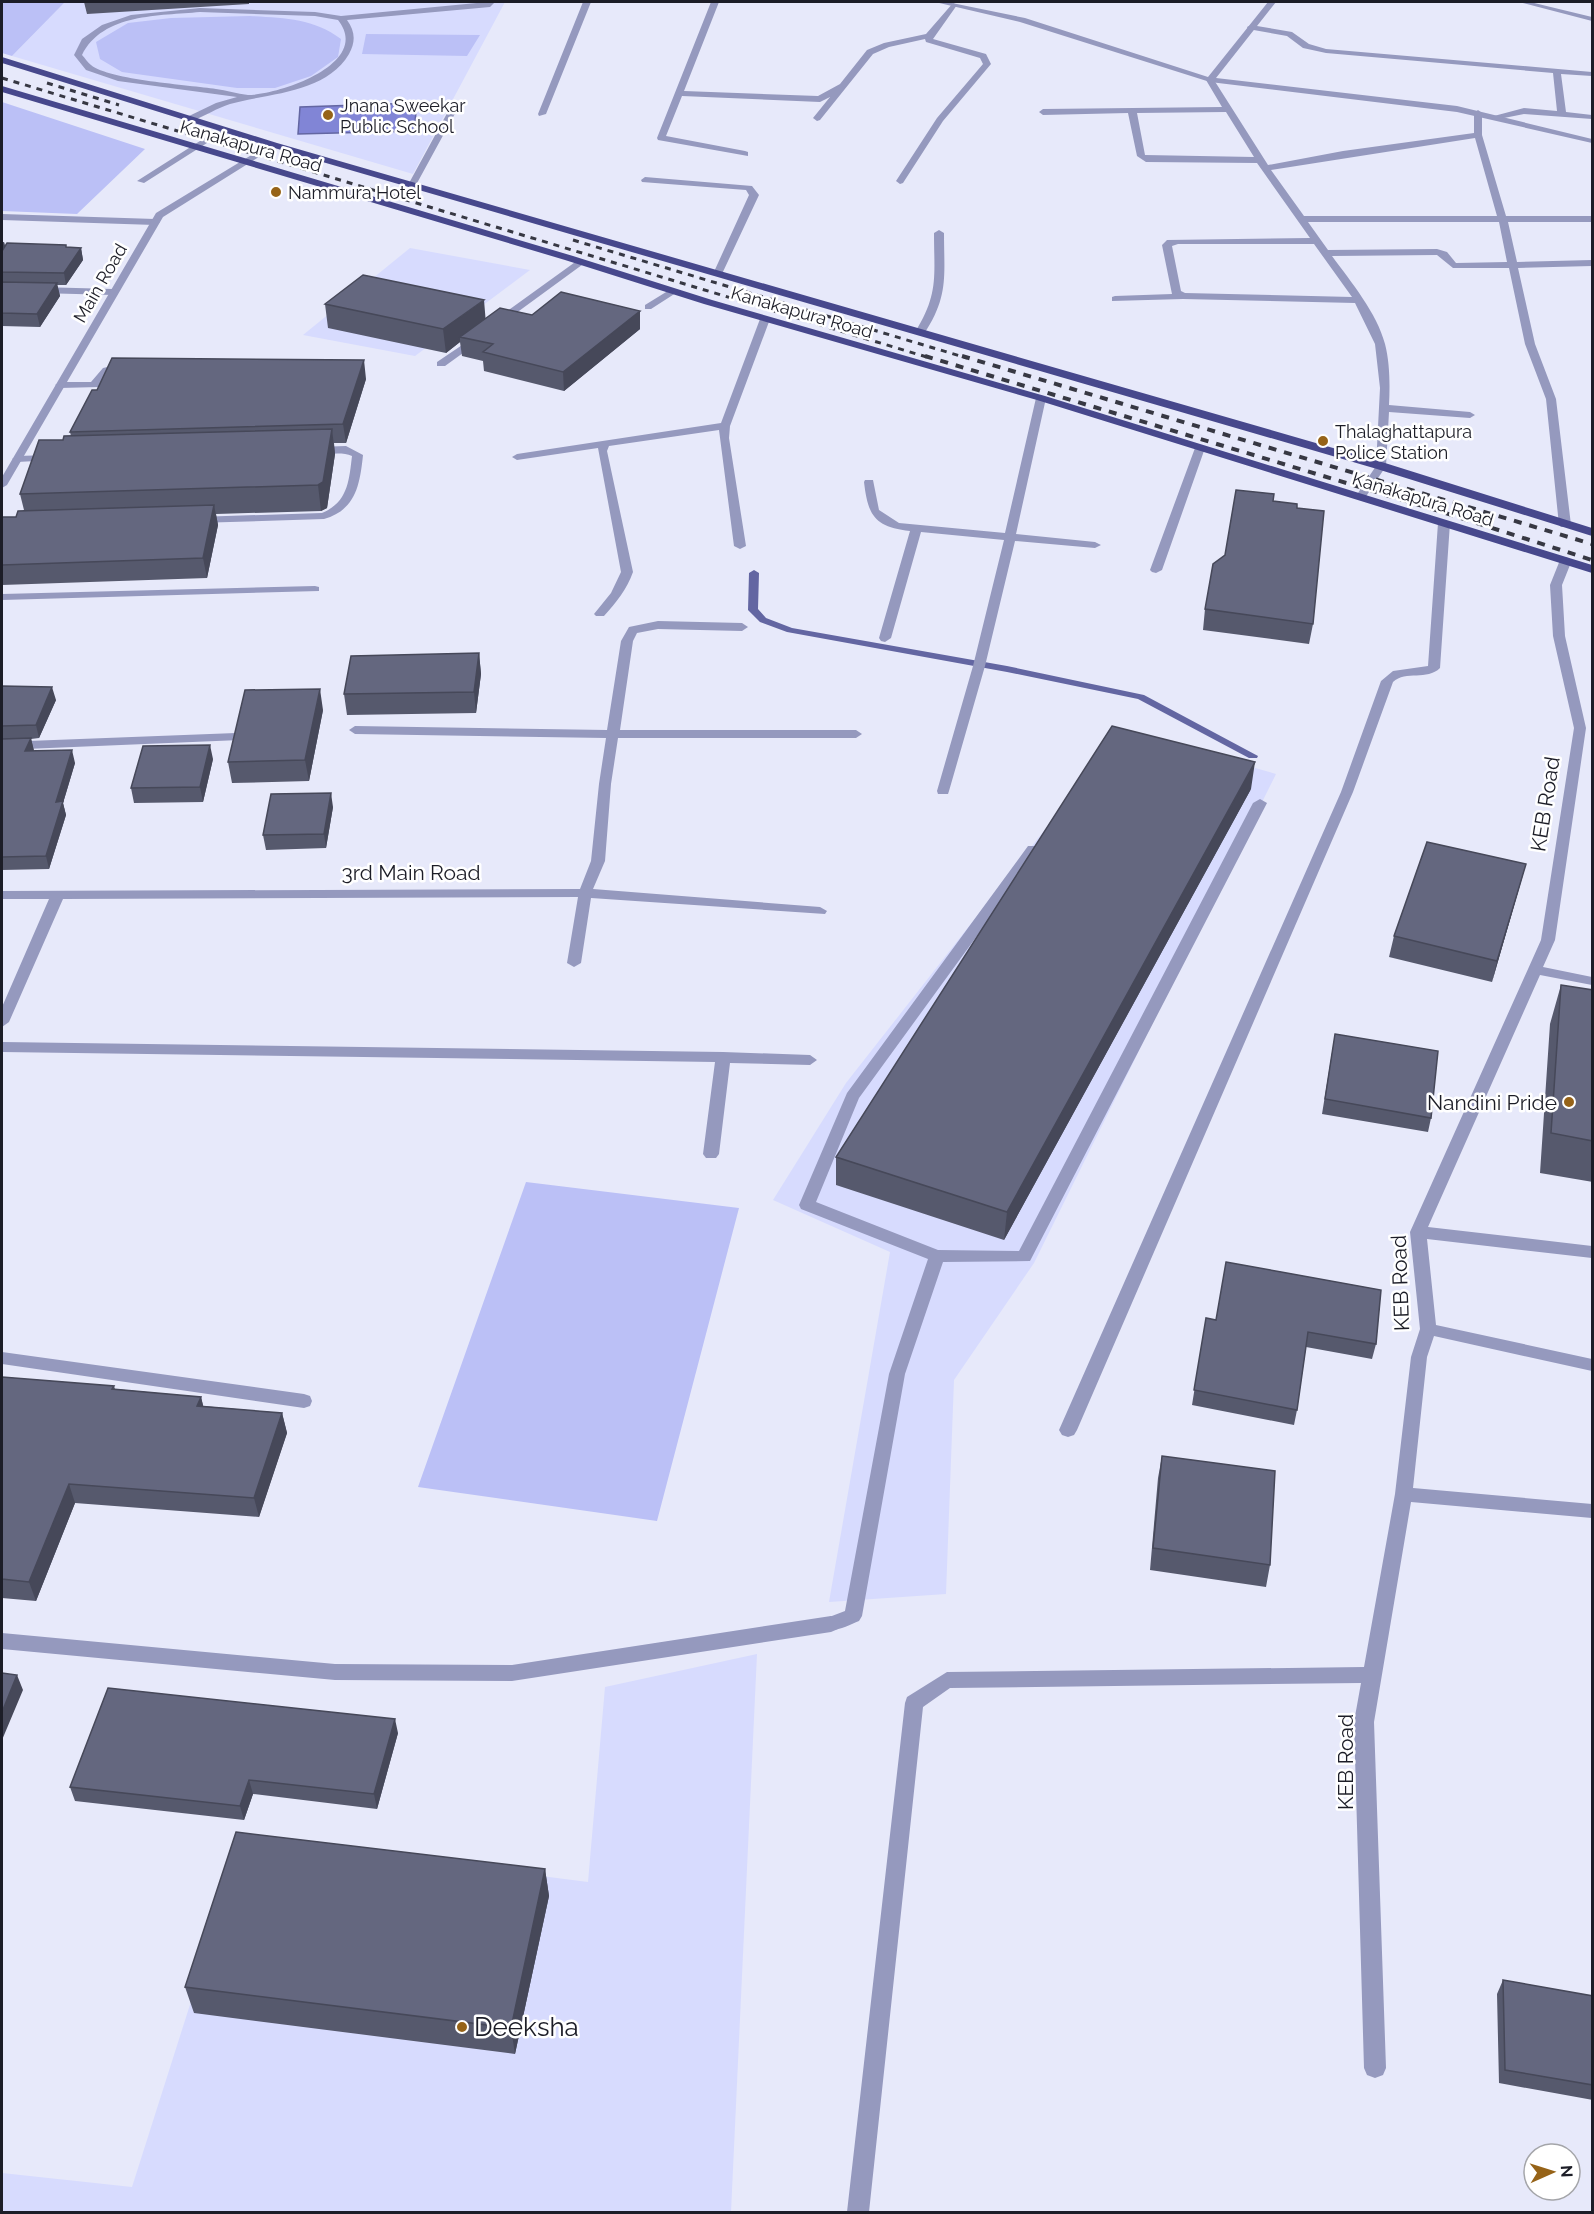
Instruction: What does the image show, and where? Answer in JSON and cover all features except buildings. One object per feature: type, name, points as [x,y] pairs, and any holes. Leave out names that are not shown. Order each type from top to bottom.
[{"type":"highway","name":"Kanakapura Road","points":[[2,60],[274,145],[1381,466],[1593,532]]},
{"type":"highway","name":"Kanakapura Road","points":[[2,89],[765,319],[1041,398],[1593,569]]},
{"type":"street","points":[[247,97],[121,79],[89,68],[78,55],[84,41],[105,27],[131,16],[200,10],[315,14],[341,18],[490,5],[491,2]]},
{"type":"street","points":[[542,114],[587,2]]},
{"type":"street","points":[[715,2],[661,138],[745,154]]},
{"type":"street","points":[[939,2],[1022,20],[1210,80],[1446,107],[1593,141]]},
{"type":"street","points":[[1210,80],[1272,2]]},
{"type":"street","points":[[1523,2],[1593,19]]},
{"type":"street","points":[[817,118],[870,52],[929,36],[953,5]]},
{"type":"street","points":[[192,118],[227,102],[276,92],[326,74],[343,61],[352,39],[350,28],[341,18]]},
{"type":"street","points":[[1251,27],[1289,34],[1306,46],[1326,51],[1593,74]]},
{"type":"street","points":[[900,181],[940,120],[987,64],[984,56],[933,43],[929,40],[929,36]]},
{"type":"street","points":[[1557,71],[1562,114]]},
{"type":"street","points":[[1210,80],[1300,219],[1359,300],[1380,344],[1385,388],[1381,466],[1361,496]]},
{"type":"street","points":[[679,93],[820,99],[842,86]]},
{"type":"street","points":[[412,185],[454,108]]},
{"type":"street","points":[[1043,112],[1229,109]]},
{"type":"street","points":[[1132,111],[1141,156],[1146,159],[1263,164],[1478,135]]},
{"type":"street","points":[[1497,118],[1524,111],[1593,117]]},
{"type":"street","points":[[1478,113],[1478,135],[1503,220],[1530,344],[1551,399],[1565,525]]},
{"type":"street","points":[[141,181],[225,129]]},
{"type":"street","name":"Main Road","points":[[2,485],[159,215],[274,145]]},
{"type":"street","points":[[645,180],[749,188],[754,195],[718,274]]},
{"type":"street","points":[[2,217],[155,222]]},
{"type":"street","points":[[1300,219],[1593,219]]},
{"type":"street","points":[[920,332],[934,311],[940,294],[939,233]]},
{"type":"street","points":[[1182,296],[1176,292],[1167,245],[1170,242],[1316,241]]},
{"type":"street","points":[[1325,254],[1437,252],[1444,254],[1453,265],[1593,263]]},
{"type":"street","points":[[441,364],[581,262]]},
{"type":"street","points":[[2,289],[113,292]]},
{"type":"street","points":[[648,307],[674,291]]},
{"type":"street","points":[[1116,299],[1182,296],[1359,300]]},
{"type":"street","points":[[740,546],[724,438],[725,426],[765,319]]},
{"type":"street","points":[[60,385],[95,385],[100,375],[113,366],[137,366]]},
{"type":"street","points":[[944,791],[979,666],[989,617],[1023,487],[1041,398]]},
{"type":"street","points":[[1383,408],[1470,415]]},
{"type":"street","points":[[517,457],[725,426]]},
{"type":"street","points":[[600,614],[615,598],[624,583],[627,572],[602,451],[604,444]]},
{"type":"street","points":[[1156,570],[1200,448]]},
{"type":"street","points":[[180,520],[324,516],[336,512],[350,499],[358,455],[346,449],[303,450]]},
{"type":"street","points":[[17,459],[62,458]]},
{"type":"street","points":[[869,482],[872,508],[878,517],[897,526],[1095,545]]},
{"type":"street","points":[[1068,1430],[1347,792],[1387,681],[1396,673],[1421,673],[1434,668],[1444,523]]},
{"type":"street","points":[[885,638],[916,528]]},
{"type":"street","name":"KEB Road","points":[[1375,2068],[1364,1722],[1404,1494],[1419,1357],[1428,1329],[1418,1232],[1548,940],[1580,728],[1559,636],[1556,585],[1566,560]]},
{"type":"street","points":[[2,597],[315,589]]},
{"type":"street","points":[[574,963],[585,893],[598,861],[604,784],[627,641],[633,630],[658,625],[742,627]]},
{"type":"street","points":[[355,730],[613,734],[856,734]]},
{"type":"street","points":[[2,746],[236,737]]},
{"type":"street","points":[[1033,849],[852,1097],[807,1205],[937,1256],[1024,1257],[1260,803]]},
{"type":"street","name":"3rd Main Road","points":[[2,895],[585,893],[819,911]]},
{"type":"street","points":[[2,1022],[58,894]]},
{"type":"street","points":[[1535,970],[1593,981]]},
{"type":"street","points":[[2,1047],[810,1060]]},
{"type":"street","points":[[711,1154],[723,1057]]},
{"type":"street","points":[[1418,1232],[1593,1252]]},
{"type":"street","points":[[2,1641],[335,1672],[512,1673],[831,1624],[853,1616],[897,1374],[937,1256]]},
{"type":"street","points":[[1428,1329],[1593,1365]]},
{"type":"street","points":[[2,1358],[304,1401]]},
{"type":"street","points":[[1404,1494],[1593,1511]]},
{"type":"street","points":[[858,2212],[914,1703],[947,1680],[1373,1675]]},
{"type":"shaded area","points":[[2,2],[65,2],[12,56],[2,53]]},
{"type":"shaded area","name":"Jnana Sweekar Public School","points":[[65,2],[505,2],[413,174],[12,56]]},
{"type":"shaded area","points":[[250,16],[298,20],[320,27],[341,39],[338,57],[311,76],[275,88],[237,88],[122,72],[100,59],[96,42],[128,23],[171,18]]},
{"type":"shaded area","points":[[366,34],[480,35],[467,56],[362,54]]},
{"type":"shaded area","points":[[2,102],[145,149],[77,214],[2,211]]},
{"type":"shaded area","points":[[417,103],[414,131],[298,134],[300,107]]},
{"type":"shaded area","points":[[410,248],[530,270],[415,356],[303,335]]},
{"type":"shaded area","points":[[1123,730],[1276,774],[1034,1263],[954,1380],[946,1594],[829,1602],[890,1252],[773,1200],[846,1083]]},
{"type":"shaded area","points":[[526,1182],[739,1208],[657,1521],[418,1487]]},
{"type":"shaded area","name":"Deeksha","points":[[757,1654],[731,2212],[2,2212],[2,2173],[132,2187],[243,1838],[588,1882],[605,1687]]},
{"type":"waterway","points":[[754,573],[753,610],[763,620],[790,630],[1007,669],[1141,697],[1253,756]]},
{"type":"railway","points":[[2,78],[930,358]]},
{"type":"railway","points":[[47,83],[119,105]]},
{"type":"railway","points":[[573,240],[967,358]]},
{"type":"railway","points":[[925,356],[1436,510],[1592,560]]},
{"type":"railway","points":[[962,356],[1592,544]]},
{"type":"place","name":"Jnana Sweekar Public School","points":[[328,115]]},
{"type":"place","name":"Nammura Hotel","points":[[276,192]]},
{"type":"place","name":"Thalaghattapura Police Station","points":[[1323,441]]},
{"type":"place","name":"Nandini Pride","points":[[1569,1102]]},
{"type":"place","name":"Deeksha","points":[[462,2027]]}]
